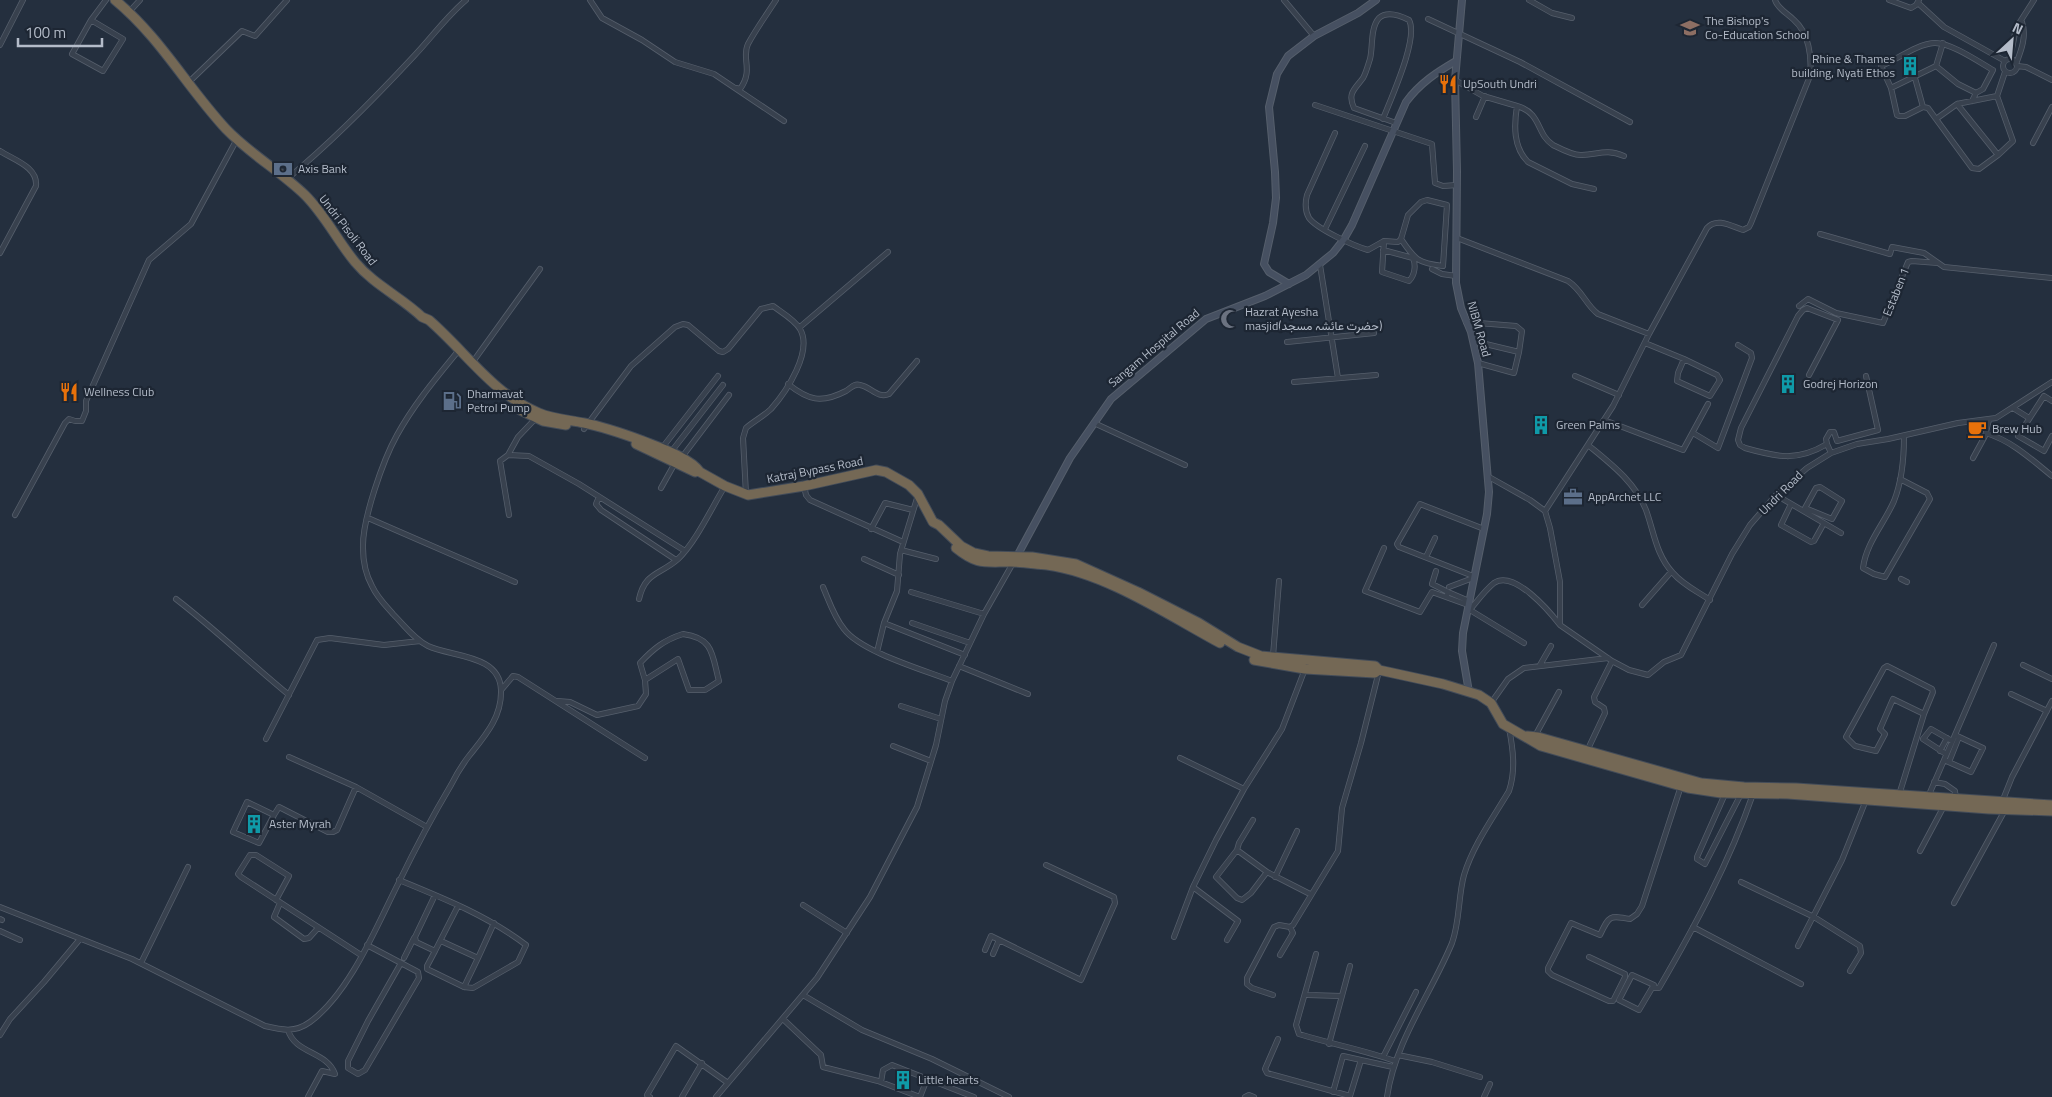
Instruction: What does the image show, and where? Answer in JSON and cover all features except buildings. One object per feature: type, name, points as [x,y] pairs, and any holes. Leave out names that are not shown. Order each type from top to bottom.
[{"type":"highway","name":"Undri Pisoli Road","points":[[115,0],[151,34],[226,129],[250,152],[304,195],[321,214],[355,262],[368,276],[422,317],[429,320],[457,352],[513,403]]},
{"type":"highway","points":[[457,352],[487,385],[513,403],[538,416],[630,436],[665,452],[678,461],[697,468],[700,472],[725,486],[754,494]]},
{"type":"highway","name":"Katraj Bypass Road","points":[[754,494],[804,486],[876,470],[901,479],[918,494],[933,522],[939,525],[961,546],[974,553],[1015,559],[1058,560],[1172,609],[1238,647],[1272,660]]},
{"type":"highway","points":[[1272,660],[1305,669],[1375,673],[1379,670]]},
{"type":"highway","points":[[1272,660],[1375,666],[1379,670],[1469,692],[1479,695],[1490,703],[1499,719],[1509,728],[1541,746],[1702,783],[1956,799],[2052,811]]},
{"type":"highway","points":[[1522,736],[1534,737],[1681,786],[1725,794],[1788,794],[1945,805],[2052,805]]},
{"type":"main road","points":[[1290,284],[1269,272],[1264,264],[1276,198],[1269,107],[1280,66],[1288,56],[1314,36],[1358,13],[1376,0]]},
{"type":"main road","name":"NIBM Road","points":[[1462,0],[1455,80],[1456,276],[1457,293],[1473,341],[1478,363],[1488,477],[1488,504],[1462,644],[1469,692]]},
{"type":"main road","name":"Sangam Hospital Road","points":[[1015,559],[1058,480],[1093,422],[1111,399],[1201,322],[1215,314],[1248,303],[1290,284],[1320,265],[1344,239],[1395,126],[1414,92],[1426,80],[1456,61]]},
{"type":"street","points":[[0,45],[23,0]]},
{"type":"street","points":[[91,20],[123,39],[103,71],[72,54],[91,20],[106,0]]},
{"type":"street","points":[[129,12],[140,0]]},
{"type":"street","points":[[190,82],[242,31],[254,36],[287,0]]},
{"type":"street","points":[[456,0],[461,5]]},
{"type":"street","points":[[286,180],[362,112],[419,51],[439,26],[466,0]]},
{"type":"street","points":[[590,0],[602,18],[642,40],[675,62],[714,74],[784,121]]},
{"type":"street","points":[[735,88],[740,89],[746,81],[747,45],[776,0]]},
{"type":"street","points":[[1284,0],[1314,36]]},
{"type":"street","points":[[1529,0],[1552,13],[1572,18]]},
{"type":"street","points":[[1545,511],[1604,420],[1649,334],[1711,224],[1719,222],[1743,230],[1749,227],[1810,76],[1810,57],[1805,35],[1796,21],[1778,7],[1774,0]]},
{"type":"street","points":[[1889,0],[1911,8],[1919,2],[1944,27],[2005,61]]},
{"type":"street","points":[[2010,59],[2016,28],[2022,22],[2034,0]]},
{"type":"street","points":[[1383,119],[1404,62],[1412,31],[1409,20],[1390,14],[1380,18],[1377,22],[1372,39],[1370,57],[1363,78],[1357,83],[1352,98],[1354,108],[1383,119],[1432,144],[1435,183],[1443,186],[1457,185]]},
{"type":"street","points":[[1428,19],[1520,62],[1630,122]]},
{"type":"street","points":[[2005,72],[2009,74],[2014,72],[2021,52],[2025,30],[2022,22]]},
{"type":"street","points":[[1972,101],[1976,93],[1983,89],[1993,70],[1943,43],[1929,44],[1881,66],[1891,88],[1897,114],[1905,116],[1923,107],[1928,108],[1972,168],[1978,169],[2013,141],[1997,96],[2005,72],[2003,68],[2005,61]]},
{"type":"street","points":[[1891,88],[1915,78],[1936,66],[1943,43]]},
{"type":"street","points":[[2005,61],[2010,59]]},
{"type":"street","points":[[2010,59],[2016,65],[2026,67],[2052,80]]},
{"type":"street","points":[[1936,66],[1958,84],[1976,93]]},
{"type":"street","points":[[1915,78],[1923,107]]},
{"type":"street","points":[[1455,80],[1485,96],[1532,113],[1548,141],[1555,146],[1576,155],[1609,151],[1624,156]]},
{"type":"street","points":[[1476,117],[1485,96]]},
{"type":"street","points":[[1936,119],[1958,104],[1997,96]]},
{"type":"street","points":[[1958,104],[1998,154]]},
{"type":"street","points":[[1315,105],[1395,126]]},
{"type":"street","points":[[1517,106],[1516,136],[1525,159],[1532,165],[1572,184],[1594,189]]},
{"type":"street","points":[[2033,143],[2052,107]]},
{"type":"street","points":[[1335,133],[1310,187],[1305,203],[1308,217],[1325,229],[1368,250],[1384,241],[1398,242],[1401,240]]},
{"type":"street","points":[[14,516],[65,423],[70,418],[75,421],[82,421],[86,411],[86,401],[149,260],[191,224],[237,139]]},
{"type":"street","points":[[1325,229],[1364,146]]},
{"type":"street","points":[[0,151],[32,170],[37,180],[36,186],[2,244],[0,253]]},
{"type":"street","points":[[1427,200],[1447,205],[1443,266],[1421,262],[1401,240],[1408,215],[1421,202],[1427,200]]},
{"type":"street","points":[[1820,234],[1890,254],[1892,248],[1924,253],[1944,267],[2052,278]]},
{"type":"street","points":[[1457,238],[1568,281],[1575,286],[1598,314],[1649,334]]},
{"type":"street","points":[[1384,241],[1382,272],[1409,281],[1412,279],[1416,264],[1413,258],[1384,250]]},
{"type":"street","points":[[800,328],[888,252]]},
{"type":"street","name":"Estaben 1","points":[[1799,306],[1808,299],[1836,312],[1883,322],[1908,262],[1912,260],[1939,263]]},
{"type":"street","points":[[1320,265],[1338,378]]},
{"type":"street","points":[[471,363],[540,269]]},
{"type":"street","points":[[1432,269],[1442,274],[1456,276]]},
{"type":"street","points":[[586,426],[631,366],[676,327],[683,324],[688,325],[719,351],[724,352],[761,309],[773,306],[800,328],[805,342],[803,357],[788,384],[770,410],[746,428],[744,438],[754,494]]},
{"type":"street","points":[[1809,375],[1838,320],[1807,308],[1798,316],[1741,428],[1738,440],[1740,445],[1745,448],[1788,457],[1805,455],[1827,444]]},
{"type":"street","points":[[1466,322],[1518,326],[1522,330],[1514,373],[1478,363]]},
{"type":"street","points":[[1286,342],[1374,334]]},
{"type":"street","points":[[1473,341],[1519,352]]},
{"type":"street","points":[[1645,343],[1684,359],[1720,377],[1710,396],[1677,381],[1684,359]]},
{"type":"street","points":[[1693,433],[1718,448],[1752,358],[1751,353],[1738,345]]},
{"type":"street","points":[[457,352],[422,397],[397,435],[378,478],[363,546],[366,568],[371,585],[378,598],[420,642],[430,647],[460,654],[487,665],[496,676],[502,689]]},
{"type":"street","points":[[788,384],[809,398],[817,399],[836,395],[855,385],[860,385],[885,396],[889,394],[918,361]]},
{"type":"street","points":[[1294,382],[1376,375]]},
{"type":"street","points":[[665,452],[718,376]]},
{"type":"street","points":[[1575,376],[1618,395]]},
{"type":"street","points":[[1838,441],[1878,430],[1866,376]]},
{"type":"street","name":"Undri Road","points":[[1468,607],[1495,583],[1505,581],[1525,590],[1537,599],[1560,625],[1610,659],[1629,670],[1648,675],[1664,662],[1679,657],[1684,652],[1736,548],[1750,525],[1776,495],[1807,468],[1831,453],[1857,444],[1904,436],[1958,423],[1996,418],[2052,382]]},
{"type":"street","points":[[665,452],[723,384]]},
{"type":"street","points":[[661,488],[678,461],[729,395]]},
{"type":"street","points":[[2052,400],[2044,396],[2018,436],[2044,451],[2052,436]]},
{"type":"street","points":[[1604,420],[1684,450],[1708,404]]},
{"type":"street","points":[[2013,408],[2029,418]]},
{"type":"street","points":[[509,516],[500,461],[508,455],[518,437],[538,416]]},
{"type":"street","points":[[1973,458],[1986,433],[1989,420]]},
{"type":"street","points":[[1093,422],[1185,465]]},
{"type":"street","points":[[1831,453],[1826,439],[1830,432],[1834,432],[1842,450]]},
{"type":"street","points":[[1986,433],[2001,437],[2017,447],[2052,475]]},
{"type":"street","points":[[1900,479],[1927,492],[1930,499],[1885,577],[1863,568],[1864,556],[1894,500],[1904,456],[1904,436]]},
{"type":"street","points":[[1588,445],[1634,487],[1645,509],[1660,555],[1671,572],[1684,584],[1710,600]]},
{"type":"street","points":[[508,455],[529,456],[686,550]]},
{"type":"street","points":[[1488,477],[1523,496],[1545,511],[1562,594],[1560,625]]},
{"type":"street","points":[[640,599],[646,581],[676,560],[686,550],[725,486]]},
{"type":"street","points":[[804,486],[806,495],[810,500],[903,542]]},
{"type":"street","points":[[1776,495],[1791,504],[1804,510],[1830,520],[1842,501],[1820,487],[1816,488],[1804,510]]},
{"type":"street","points":[[877,652],[884,623],[898,590],[901,550],[918,494]]},
{"type":"street","points":[[599,497],[596,504],[601,510],[676,560]]},
{"type":"street","points":[[871,529],[885,503],[913,510]]},
{"type":"street","points":[[1473,577],[1397,546],[1420,504],[1484,529]]},
{"type":"street","points":[[1791,504],[1780,522],[1781,525],[1811,542],[1814,541],[1824,523]]},
{"type":"street","points":[[1804,510],[1840,532]]},
{"type":"street","points":[[368,518],[515,582]]},
{"type":"street","points":[[1426,557],[1435,538]]},
{"type":"street","points":[[1384,548],[1365,591],[1420,612],[1432,592],[1448,592],[1473,577]]},
{"type":"street","points":[[901,550],[936,559]]},
{"type":"street","points":[[716,1097],[803,995],[848,933],[866,903],[913,818],[931,761],[952,681],[984,614],[1015,559]]},
{"type":"street","points":[[864,560],[898,575]]},
{"type":"street","points":[[1436,571],[1432,581],[1433,586],[1448,592],[1524,643]]},
{"type":"street","points":[[1642,604],[1671,572]]},
{"type":"street","points":[[1901,579],[1907,582]]},
{"type":"street","points":[[1272,660],[1279,580]]},
{"type":"street","points":[[823,587],[843,628],[858,643],[952,681]]},
{"type":"street","points":[[911,592],[984,614]]},
{"type":"street","points":[[176,599],[210,625],[289,695]]},
{"type":"street","points":[[884,623],[964,655]]},
{"type":"street","points":[[912,623],[970,643]]},
{"type":"street","points":[[555,701],[570,702],[597,715],[638,706],[646,694],[645,680],[640,664],[655,647],[668,638],[683,634],[702,639],[708,645],[719,681],[705,690],[688,690],[678,659],[645,680]]},
{"type":"street","points":[[266,739],[314,644],[322,638],[384,645],[420,642]]},
{"type":"street","points":[[1928,797],[1957,736],[1994,645]]},
{"type":"street","points":[[1540,666],[1551,646]]},
{"type":"street","points":[[1490,703],[1514,674],[1524,668],[1610,659],[1594,697],[1595,702],[1604,708],[1605,712],[1586,755]]},
{"type":"street","points":[[2023,664],[2052,680]]},
{"type":"street","points":[[959,666],[1028,694]]},
{"type":"street","points":[[1899,795],[1924,714],[1933,692],[1932,689],[1887,666],[1884,668],[1858,713],[1846,738],[1855,746],[1876,751],[1885,734],[1880,729],[1893,699],[1924,714]]},
{"type":"street","points":[[1174,938],[1193,887],[1244,788],[1282,729],[1305,669]]},
{"type":"street","points":[[1290,927],[1338,851],[1342,808],[1361,743],[1379,670]]},
{"type":"street","points":[[0,907],[141,963],[265,1026],[296,1030],[311,1021],[329,1004],[345,983],[367,945],[426,827],[458,772],[492,727],[497,715],[502,689],[515,676],[646,758]]},
{"type":"street","points":[[1534,737],[1559,692]]},
{"type":"street","points":[[2011,694],[2047,711]]},
{"type":"street","points":[[1954,903],[2003,806],[2012,778],[2052,701]]},
{"type":"street","points":[[901,706],[941,719]]},
{"type":"street","points":[[1387,1097],[1395,1061],[1453,940],[1464,877],[1469,860],[1509,791],[1512,780],[1513,754],[1509,728]]},
{"type":"street","points":[[1946,754],[1923,739],[1930,729],[1949,740]]},
{"type":"street","points":[[1940,750],[1949,740],[1957,736]]},
{"type":"street","points":[[1946,761],[1971,772],[1983,748],[1957,736]]},
{"type":"street","points":[[1946,761],[1949,740]]},
{"type":"street","points":[[893,746],[931,761]]},
{"type":"street","points":[[289,757],[356,787],[426,827]]},
{"type":"street","points":[[1180,758],[1244,788]]},
{"type":"street","points":[[1934,782],[1950,787],[1955,791],[1956,799]]},
{"type":"street","points":[[1589,958],[1625,974],[1613,1000],[1609,1001],[1552,975],[1548,968],[1571,923],[1600,935],[1609,918],[1613,916],[1630,919],[1637,914],[1642,906],[1681,786]]},
{"type":"street","points":[[274,815],[247,802],[233,832],[259,843],[279,806],[328,832],[333,832],[337,830],[356,787]]},
{"type":"street","points":[[1725,794],[1697,857],[1697,860],[1705,864],[1741,794]]},
{"type":"street","points":[[1654,988],[1654,985],[1632,975],[1619,1000],[1639,1010],[1654,988],[1659,988],[1730,854],[1753,794]]},
{"type":"street","points":[[1798,946],[1842,860],[1867,799]]},
{"type":"street","points":[[1920,851],[1945,805]]},
{"type":"street","points":[[1253,820],[1239,843],[1237,850],[1216,877],[1237,898],[1242,900],[1248,896],[1267,872]]},
{"type":"street","points":[[1275,877],[1298,831]]},
{"type":"street","points":[[1237,850],[1275,877],[1310,894]]},
{"type":"street","points":[[318,928],[309,938],[304,939],[274,916],[278,902],[289,876],[256,855],[250,855],[238,874],[278,902],[361,955]]},
{"type":"street","points":[[985,950],[992,936],[1081,980],[1115,903],[1114,897],[1046,865]]},
{"type":"street","points":[[141,963],[188,867]]},
{"type":"street","points":[[399,880],[435,895],[494,923],[504,928],[526,945],[518,962],[472,988],[464,987],[428,969],[427,966],[458,906]]},
{"type":"street","points":[[1741,882],[1814,917],[1860,946],[1862,949],[1850,971]]},
{"type":"street","points":[[1193,887],[1238,921],[1227,940]]},
{"type":"street","points":[[367,945],[402,960],[418,972],[420,978],[365,1070],[358,1074],[348,1068],[348,1061],[368,1021],[402,960],[415,937],[435,895]]},
{"type":"street","points":[[803,905],[848,933]]},
{"type":"street","points":[[464,987],[494,923]]},
{"type":"street","points":[[1273,995],[1249,986],[1247,978],[1274,927],[1279,925],[1290,927]]},
{"type":"street","points":[[1280,955],[1293,933],[1290,927]]},
{"type":"street","points":[[1693,927],[1801,984]]},
{"type":"street","points":[[0,931],[20,940]]},
{"type":"street","points":[[415,937],[416,942],[435,951]]},
{"type":"street","points":[[0,1035],[10,1019],[80,939]]},
{"type":"street","points":[[993,954],[999,940]]},
{"type":"street","points":[[441,941],[478,958]]},
{"type":"street","points":[[1316,954],[1296,1029],[1299,1034],[1329,1044],[1364,1050],[1395,1061]]},
{"type":"street","points":[[1329,1044],[1350,966]]},
{"type":"street","points":[[1383,1057],[1416,992]]},
{"type":"street","points":[[803,995],[862,1030],[932,1059],[1009,1097]]},
{"type":"street","points":[[1308,995],[1341,996]]},
{"type":"street","points":[[783,1019],[821,1054],[823,1067],[881,1082],[920,1097],[927,1078]]},
{"type":"street","points":[[288,1030],[292,1041],[330,1064],[335,1074],[322,1071],[308,1097]]},
{"type":"street","points":[[1278,1039],[1265,1069],[1267,1073],[1333,1092],[1350,1096],[1361,1060]]},
{"type":"street","points":[[650,1097],[647,1095],[676,1046],[728,1083]]},
{"type":"street","points":[[1398,1055],[1432,1062],[1480,1077]]},
{"type":"street","points":[[1333,1092],[1343,1056],[1393,1067]]},
{"type":"street","points":[[682,1097],[702,1063]]},
{"type":"street","points":[[881,1082],[883,1070],[890,1065],[974,1097]]},
{"type":"street","points":[[1484,1097],[1490,1084]]},
{"type":"street","points":[[1244,1097],[1249,1095],[1254,1097]]},
{"type":"place","name":"The Bishop's Co-Education School","points":[[1690,28]]},
{"type":"place","name":"Rhine & Thames building, Nyati Ethos","points":[[1910,66]]},
{"type":"place","name":"UpSouth Undri","points":[[1448,84]]},
{"type":"place","name":"Axis Bank","points":[[283,169]]},
{"type":"place","name":"Hazrat Ayesha masjid(حضرت عائشہ مسجد)","points":[[1230,319]]},
{"type":"place","name":"Godrej Horizon","points":[[1788,384]]},
{"type":"place","name":"Wellness Club","points":[[69,392]]},
{"type":"place","name":"Dharmavat Petrol Pump","points":[[452,401]]},
{"type":"place","name":"Green Palms","points":[[1541,425]]},
{"type":"place","name":"Brew Hub","points":[[1977,429]]},
{"type":"place","name":"AppArchet LLC","points":[[1573,497]]},
{"type":"place","name":"Aster Myrah","points":[[254,824]]},
{"type":"place","name":"Little hearts","points":[[903,1080]]}]
